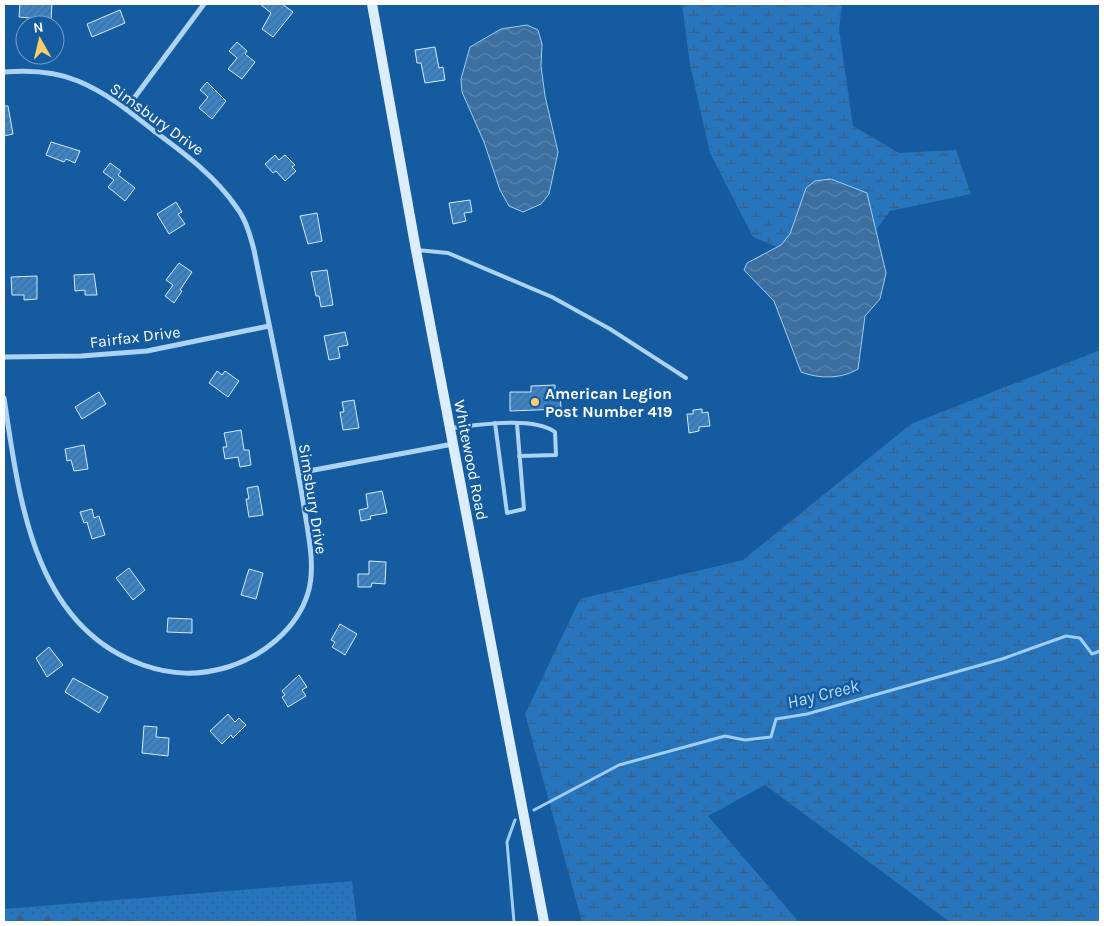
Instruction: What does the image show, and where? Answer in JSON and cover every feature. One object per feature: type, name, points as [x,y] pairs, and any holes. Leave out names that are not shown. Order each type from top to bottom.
[{"type":"street","points":[[126,109],[204,4]]},
{"type":"street","name":"Whitewood Road","points":[[372,4],[416,250],[544,922]]},
{"type":"street","name":"Simsbury Drive","points":[[4,72],[26,71],[57,75],[77,81],[102,93],[126,109],[204,170],[238,209],[248,229],[254,250],[298,473],[309,544],[311,567],[309,591],[302,608],[290,627],[271,644],[252,657],[206,674],[179,674],[155,669],[127,659],[107,647],[82,626],[48,578],[26,525],[18,488],[4,398]]},
{"type":"street","name":"Fairfax Drive","points":[[4,357],[80,356],[147,351],[269,326]]},
{"type":"street","points":[[298,473],[453,444]]},
{"type":"lane","points":[[416,250],[448,253],[552,297],[610,329],[686,378]]},
{"type":"lane","points":[[495,423],[507,512],[524,510],[517,424]]},
{"type":"lane","points":[[450,428],[495,423],[546,426],[555,432],[556,455],[519,456]]},
{"type":"green space","points":[[682,4],[842,4],[839,29],[853,126],[899,153],[956,150],[971,194],[890,211],[844,274],[753,237],[710,153],[690,65]]},
{"type":"green space","points":[[1100,350],[1100,922],[950,922],[765,785],[708,816],[799,922],[582,922],[525,714],[580,599],[743,560],[911,424]]},
{"type":"green space","points":[[352,881],[357,922],[4,922],[4,909]]},
{"type":"green space","points":[[4,914],[113,920],[317,921],[4,922]]},
{"type":"water","points":[[527,25],[538,30],[542,44],[541,66],[545,96],[558,152],[549,194],[541,204],[523,212],[509,206],[500,190],[484,142],[462,92],[461,79],[470,47],[501,29]]},
{"type":"water","points":[[831,179],[867,193],[886,273],[880,299],[865,316],[858,369],[845,375],[823,377],[801,372],[774,301],[744,270],[747,263],[781,245],[790,234],[806,188],[815,181]]},
{"type":"building","points":[[20,4],[52,4],[51,15],[19,15]]},
{"type":"building","points":[[260,4],[282,4],[293,12],[273,37],[262,29],[271,13]]},
{"type":"building","points":[[120,10],[125,23],[92,37],[87,24]]},
{"type":"building","points":[[237,42],[247,51],[245,54],[255,62],[242,79],[228,69],[237,58],[229,51]]},
{"type":"building","points":[[435,47],[439,68],[443,67],[445,80],[425,83],[421,63],[417,63],[415,50]]},
{"type":"building","points":[[207,82],[226,101],[212,119],[199,108],[208,97],[200,90]]},
{"type":"building","points":[[4,106],[8,106],[13,134],[4,136]]},
{"type":"building","points":[[51,142],[80,151],[75,163],[66,159],[64,162],[46,155]]},
{"type":"building","points":[[275,155],[279,160],[285,155],[295,165],[292,167],[296,171],[285,181],[276,171],[273,173],[265,164]]},
{"type":"building","points":[[110,163],[121,171],[118,175],[135,188],[125,201],[108,187],[114,180],[103,172]]},
{"type":"building","points":[[470,200],[472,212],[464,213],[466,221],[453,224],[449,203]]},
{"type":"building","points":[[176,202],[182,212],[178,214],[185,224],[169,234],[157,214]]},
{"type":"building","points":[[317,213],[322,241],[308,244],[300,216]]},
{"type":"building","points":[[179,263],[192,272],[174,303],[165,296],[173,285],[166,280]]},
{"type":"building","points":[[327,270],[333,305],[321,307],[319,296],[316,296],[311,272]]},
{"type":"building","points":[[94,274],[97,295],[85,295],[85,290],[75,291],[74,275]]},
{"type":"building","points":[[37,276],[37,299],[24,300],[24,295],[12,295],[11,277]]},
{"type":"building","points":[[345,332],[348,345],[338,347],[340,358],[329,360],[324,336]]},
{"type":"building","points":[[217,371],[222,375],[225,371],[239,381],[228,397],[209,383]]},
{"type":"building","name":"American Legion Post Number 419","points":[[555,385],[555,390],[560,389],[561,409],[510,411],[510,392],[531,392],[531,386]]},
{"type":"building","points":[[99,392],[106,404],[82,419],[75,407]]},
{"type":"building","points":[[354,400],[359,428],[343,430],[340,412],[344,412],[342,402]]},
{"type":"building","points":[[702,409],[702,413],[708,412],[710,426],[699,427],[699,431],[689,433],[687,414],[693,414],[693,410]]},
{"type":"building","points":[[241,430],[244,450],[249,450],[251,465],[240,467],[238,457],[225,459],[223,447],[227,447],[224,433]]},
{"type":"building","points":[[84,445],[88,469],[74,471],[71,460],[67,461],[65,449]]},
{"type":"building","points":[[258,486],[263,515],[249,517],[246,499],[249,499],[247,488]]},
{"type":"building","points":[[382,491],[387,513],[370,516],[371,519],[361,521],[359,510],[368,508],[366,494]]},
{"type":"building","points":[[92,509],[94,518],[99,516],[105,535],[92,539],[87,522],[84,523],[80,512]]},
{"type":"building","points":[[369,561],[386,562],[385,584],[372,583],[371,587],[358,587],[358,574],[369,574]]},
{"type":"building","points":[[129,568],[145,590],[133,600],[116,578]]},
{"type":"building","points":[[249,569],[263,573],[256,599],[241,595]]},
{"type":"building","points":[[168,618],[192,619],[192,633],[167,632]]},
{"type":"building","points":[[340,624],[357,634],[345,655],[332,647],[335,642],[331,640]]},
{"type":"building","points":[[49,647],[63,665],[47,677],[36,658]]},
{"type":"building","points":[[299,675],[307,687],[302,690],[306,696],[288,707],[282,697],[285,695],[282,691]]},
{"type":"building","points":[[73,678],[108,697],[99,713],[65,692]]},
{"type":"building","points":[[228,714],[235,722],[239,718],[246,725],[233,738],[231,735],[222,744],[210,731]]},
{"type":"building","points":[[144,726],[157,727],[156,737],[169,738],[168,756],[142,753]]},
{"type":"waterway","name":"Hay Creek","points":[[534,810],[619,765],[725,736],[745,740],[771,737],[776,719],[807,714],[1002,659],[1066,636],[1080,638],[1092,654],[1100,651]]},
{"type":"waterway","name":"Hay Creek","points":[[514,922],[507,842],[515,820]]},
{"type":"place","name":"American Legion Post Number 419","points":[[535,402]]}]
